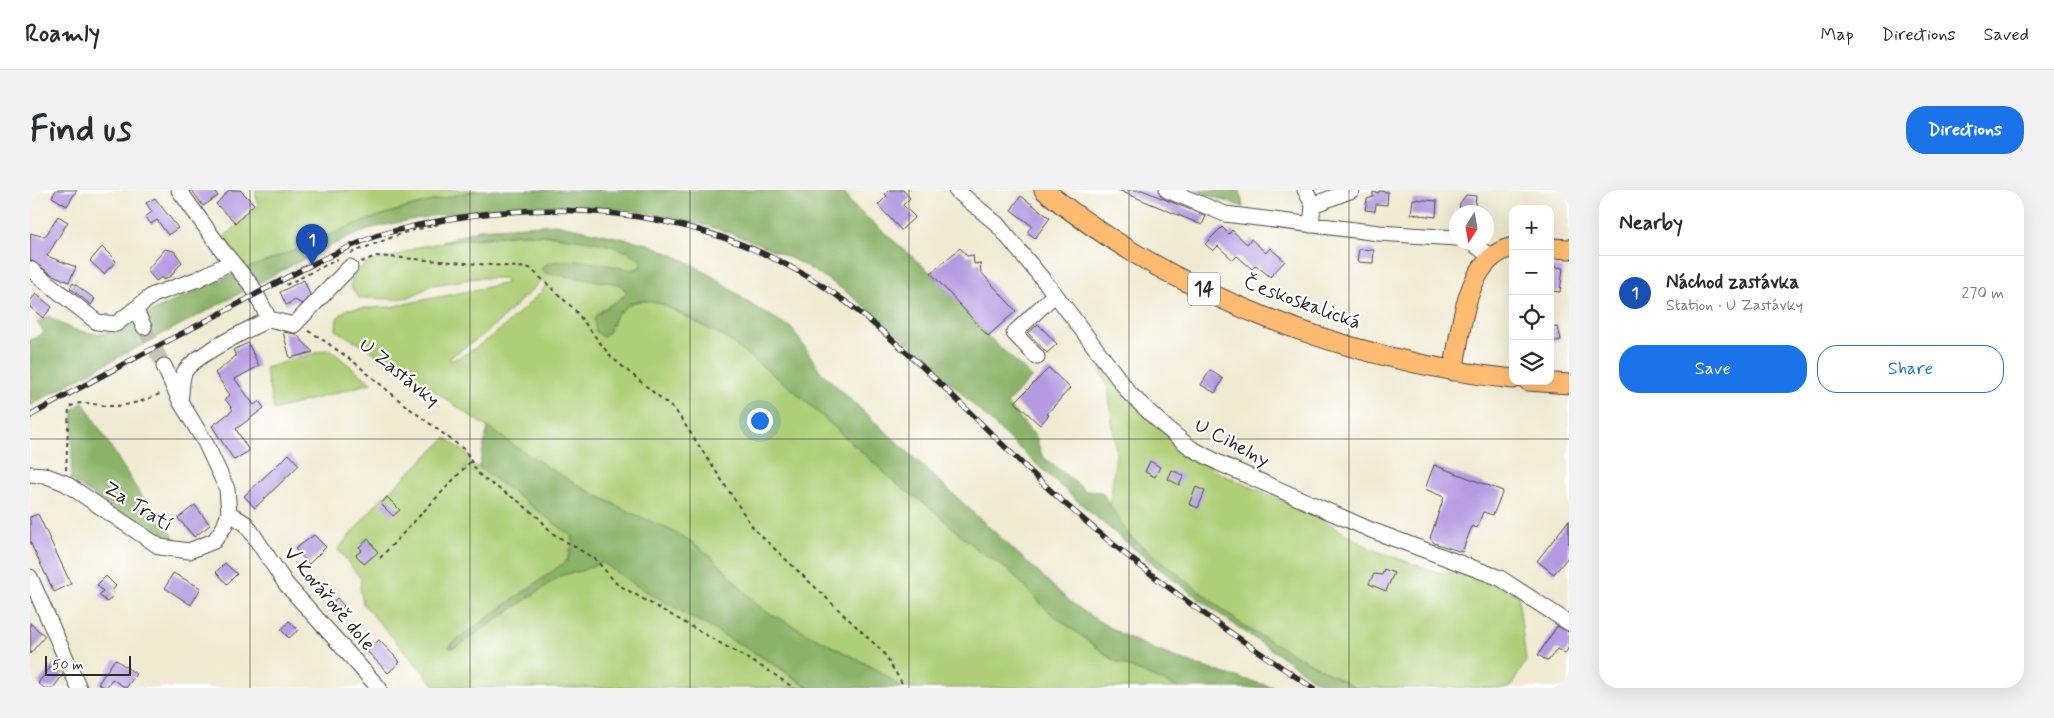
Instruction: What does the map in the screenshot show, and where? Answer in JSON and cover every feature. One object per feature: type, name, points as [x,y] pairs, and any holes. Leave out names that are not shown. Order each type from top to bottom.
[{"type":"main road","name":"Českoskalická","points":[[1044,190],[1137,255],[1187,282],[1236,304],[1326,339],[1380,354],[1454,371],[1509,379]]},
{"type":"main road","points":[[1554,248],[1569,249]]},
{"type":"main road","points":[[1454,371],[1471,288],[1478,273],[1491,257],[1509,249]]},
{"type":"main road","points":[[1554,383],[1569,384]]},
{"type":"street","points":[[180,190],[232,262],[252,286],[269,318]]},
{"type":"street","name":"U Cihelny","points":[[956,190],[998,224],[1055,294],[1130,394],[1162,425],[1191,448],[1221,464],[1371,530],[1500,578],[1569,623]]},
{"type":"street","points":[[1167,190],[1225,214],[1379,233],[1449,238]]},
{"type":"street","points":[[1306,190],[1313,205],[1311,225]]},
{"type":"street","points":[[1313,205],[1352,190]]},
{"type":"street","points":[[1482,250],[1491,257]]},
{"type":"street","points":[[177,395],[188,367],[211,350],[269,318],[294,325],[348,259]]},
{"type":"street","points":[[30,270],[97,322],[116,324],[153,295],[198,279],[232,262]]},
{"type":"street","points":[[1037,357],[1014,333],[1055,294]]},
{"type":"street","points":[[135,310],[144,327]]},
{"type":"street","points":[[164,366],[177,395],[221,474],[228,494],[230,514]]},
{"type":"street","name":"Za Tratí","points":[[30,474],[44,475],[65,483],[160,547],[171,550],[189,551],[210,544],[218,536],[230,514]]},
{"type":"street","name":"V Kovářově dole","points":[[230,514],[246,524],[286,584],[379,688]]},
{"type":"street","points":[[30,577],[34,598],[80,687]]},
{"type":"path","points":[[286,285],[406,232],[439,224]]},
{"type":"path","points":[[348,259],[376,256],[530,268],[574,309],[611,357],[676,411],[754,529],[884,652],[905,688]]},
{"type":"path","name":"U Zastávky","points":[[294,325],[319,336],[465,450],[484,479],[518,501],[539,518],[552,533],[595,559],[617,584],[769,671],[794,688]]},
{"type":"path","points":[[65,483],[69,408],[80,402],[109,406],[177,395]]},
{"type":"path","points":[[380,558],[471,461]]},
{"type":"green space","points":[[255,190],[481,190],[382,215],[244,269],[224,237],[258,206]]},
{"type":"green space","points":[[481,190],[844,190],[849,202],[931,273],[988,336],[1032,377],[1007,404],[1036,437],[1042,456],[1086,491],[1102,492],[1129,536],[1246,628],[1356,688],[1329,687],[1306,674],[1215,611],[1149,561],[1055,481],[903,338],[849,294],[796,261],[739,236],[680,219],[619,209],[557,206],[495,208],[433,216],[373,228],[332,245],[292,265],[30,406],[30,340],[44,333],[37,322],[49,316],[74,330],[103,334],[244,269],[258,265],[351,226],[415,205]]},
{"type":"green space","points":[[1194,190],[1240,190],[1243,207]]},
{"type":"green space","points":[[556,224],[649,244],[690,263],[720,281],[750,304],[792,328],[821,372],[1066,598],[1090,615],[1140,643],[1221,673],[1277,688],[1179,688],[1115,661],[1048,611],[1010,571],[978,550],[927,505],[899,486],[792,389],[726,338],[662,304],[641,300],[631,303],[616,315],[608,333],[603,337],[596,332],[594,318],[627,293],[620,284],[545,273],[541,268],[548,263],[571,261],[598,263],[632,270],[641,267],[641,261],[632,254],[586,240],[536,234],[504,235],[440,243],[479,229]]},
{"type":"green space","points":[[523,234],[585,240],[618,248],[632,254],[641,261],[640,267],[632,270],[570,261],[545,273],[620,284],[628,293],[599,312],[594,318],[612,326],[619,311],[631,303],[646,301],[662,304],[726,338],[792,389],[899,486],[927,505],[978,550],[1010,571],[1048,611],[1115,661],[1179,688],[901,688],[883,673],[765,611],[752,601],[722,567],[695,544],[578,486],[536,461],[408,373],[336,330],[337,318],[347,309],[390,307],[507,283],[504,278],[476,278],[433,285],[409,297],[395,299],[359,298],[351,287],[351,281],[356,271],[371,261],[399,255],[418,247]],"holes":[[[541,281],[547,283],[542,291],[500,330],[464,355],[451,361],[449,358],[489,331]]]},
{"type":"green space","points":[[329,349],[371,383],[274,410],[265,368]]},
{"type":"green space","points":[[1098,362],[1172,440],[1219,473],[1315,515],[1371,549],[1439,573],[1469,572],[1518,595],[1526,661],[1510,688],[1356,688],[1246,628],[1129,536],[1110,505],[1116,452],[1108,389]]},
{"type":"green space","points":[[83,402],[140,494],[179,543],[154,537],[71,480],[73,410]]},
{"type":"green space","points":[[488,427],[586,490],[687,539],[715,560],[747,595],[765,611],[883,673],[901,688],[809,688],[778,666],[633,584],[602,562],[581,571],[562,575],[456,647],[450,648],[451,644],[567,561],[573,546],[573,537],[479,467]]},
{"type":"green space","points":[[446,438],[471,457],[464,469],[470,465],[479,467],[573,537],[567,561],[451,644],[450,648],[456,647],[562,575],[581,571],[602,562],[627,579],[758,655],[809,688],[437,688],[363,604],[360,588],[361,579],[338,549],[380,500]]},
{"type":"building","points":[[56,190],[77,190],[67,206],[52,197]]},
{"type":"building","points":[[192,190],[214,190],[218,196],[203,206]]},
{"type":"building","points":[[229,190],[240,190],[254,204],[236,223],[216,204]]},
{"type":"building","points":[[889,190],[903,190],[910,198],[903,205],[915,217],[901,230],[878,205],[887,196],[885,194]]},
{"type":"building","points":[[1118,190],[1142,190],[1206,216],[1202,225]]},
{"type":"building","points":[[1379,191],[1388,192],[1387,205],[1376,204],[1375,211],[1365,210],[1367,199],[1373,197],[1373,192],[1378,193]]},
{"type":"building","points":[[1466,195],[1476,196],[1475,205],[1460,205]]},
{"type":"building","points":[[1021,196],[1050,218],[1035,238],[1027,232],[1032,226],[1011,210]]},
{"type":"building","points":[[155,198],[178,228],[168,235],[157,220],[151,224],[145,217],[152,212],[146,203]]},
{"type":"building","points":[[1413,199],[1437,201],[1436,217],[1411,214]]},
{"type":"building","points":[[58,216],[68,222],[47,256],[76,267],[69,282],[53,275],[30,260],[30,233],[45,237]]},
{"type":"building","points":[[1222,227],[1229,234],[1232,230],[1247,244],[1251,239],[1266,253],[1270,248],[1285,261],[1270,277],[1256,265],[1252,269],[1237,256],[1233,260],[1218,246],[1213,251],[1205,244]]},
{"type":"building","points":[[102,247],[116,261],[104,274],[90,261]]},
{"type":"building","points":[[960,248],[967,256],[973,255],[974,264],[980,263],[981,272],[1016,311],[988,336],[931,273]]},
{"type":"building","points":[[165,249],[174,251],[182,262],[171,276],[163,280],[162,277],[156,281],[147,270]]},
{"type":"building","points":[[1359,249],[1374,250],[1373,263],[1357,262]]},
{"type":"building","points":[[1554,267],[1563,268],[1560,292],[1554,291]]},
{"type":"building","points":[[304,280],[310,295],[302,304],[295,300],[286,305],[280,292]]},
{"type":"building","points":[[73,283],[95,299],[91,305],[70,288]]},
{"type":"building","points":[[36,294],[52,307],[43,318],[30,307],[30,301]]},
{"type":"building","points":[[1038,324],[1057,344],[1047,353],[1028,333]]},
{"type":"building","points":[[1558,327],[1561,340],[1554,341],[1554,328]]},
{"type":"building","points":[[283,332],[296,334],[313,352],[290,358]]},
{"type":"building","points":[[248,343],[259,366],[235,379],[254,405],[259,401],[264,408],[236,429],[249,451],[234,460],[212,426],[233,410],[225,399],[230,395],[215,373],[236,356],[233,350]]},
{"type":"building","points":[[1049,368],[1070,388],[1040,425],[1015,402]]},
{"type":"building","points":[[1210,370],[1223,379],[1215,393],[1201,385]]},
{"type":"building","points":[[289,454],[299,465],[255,508],[244,496]]},
{"type":"building","points":[[1150,461],[1160,467],[1155,477],[1145,472]]},
{"type":"building","points":[[1434,465],[1503,491],[1493,515],[1483,512],[1477,528],[1472,526],[1462,552],[1434,543],[1430,538],[1444,497],[1425,489]]},
{"type":"building","points":[[1172,470],[1184,476],[1179,485],[1168,479]]},
{"type":"building","points":[[1196,487],[1205,491],[1198,508],[1189,504]]},
{"type":"building","points":[[387,497],[400,510],[393,516],[381,504]]},
{"type":"building","points":[[195,505],[210,525],[194,537],[178,518]]},
{"type":"building","points":[[38,514],[71,584],[54,592],[30,542],[30,517]]},
{"type":"building","points":[[1569,520],[1569,556],[1554,574],[1537,561]]},
{"type":"building","points":[[314,535],[326,547],[309,564],[295,549]]},
{"type":"building","points":[[368,539],[378,552],[364,564],[356,555],[362,550],[359,547]]},
{"type":"building","points":[[225,563],[237,574],[227,584],[216,572]]},
{"type":"building","points":[[1384,569],[1394,573],[1386,591],[1369,584],[1374,574],[1382,575]]},
{"type":"building","points":[[173,573],[201,588],[191,605],[165,588]]},
{"type":"building","points":[[106,576],[116,586],[112,591],[114,595],[107,602],[99,595],[103,591],[97,585]]},
{"type":"building","points":[[337,598],[344,606],[335,615],[327,607]]},
{"type":"building","points":[[289,621],[298,630],[289,638],[281,630]]},
{"type":"building","points":[[30,623],[45,636],[30,654]]},
{"type":"building","points":[[1557,626],[1569,632],[1569,647],[1565,654],[1557,649],[1548,661],[1538,655]]},
{"type":"building","points":[[379,640],[400,662],[388,673],[367,651]]},
{"type":"building","points":[[115,659],[136,674],[126,688],[112,679],[106,688],[98,684]]},
{"type":"building","points":[[53,664],[63,675],[53,688],[44,688],[38,683]]},
{"type":"tunnel","points":[[144,327],[164,366]]},
{"type":"railway","points":[[30,416],[291,275],[333,254],[376,236],[436,222],[497,213],[558,210],[619,214],[679,225],[738,243],[793,269],[846,302],[929,373],[1034,475],[1121,551],[1184,599],[1313,688]]},
{"type":"place","name":"Náchod zastávka","points":[[312,265]]}]
